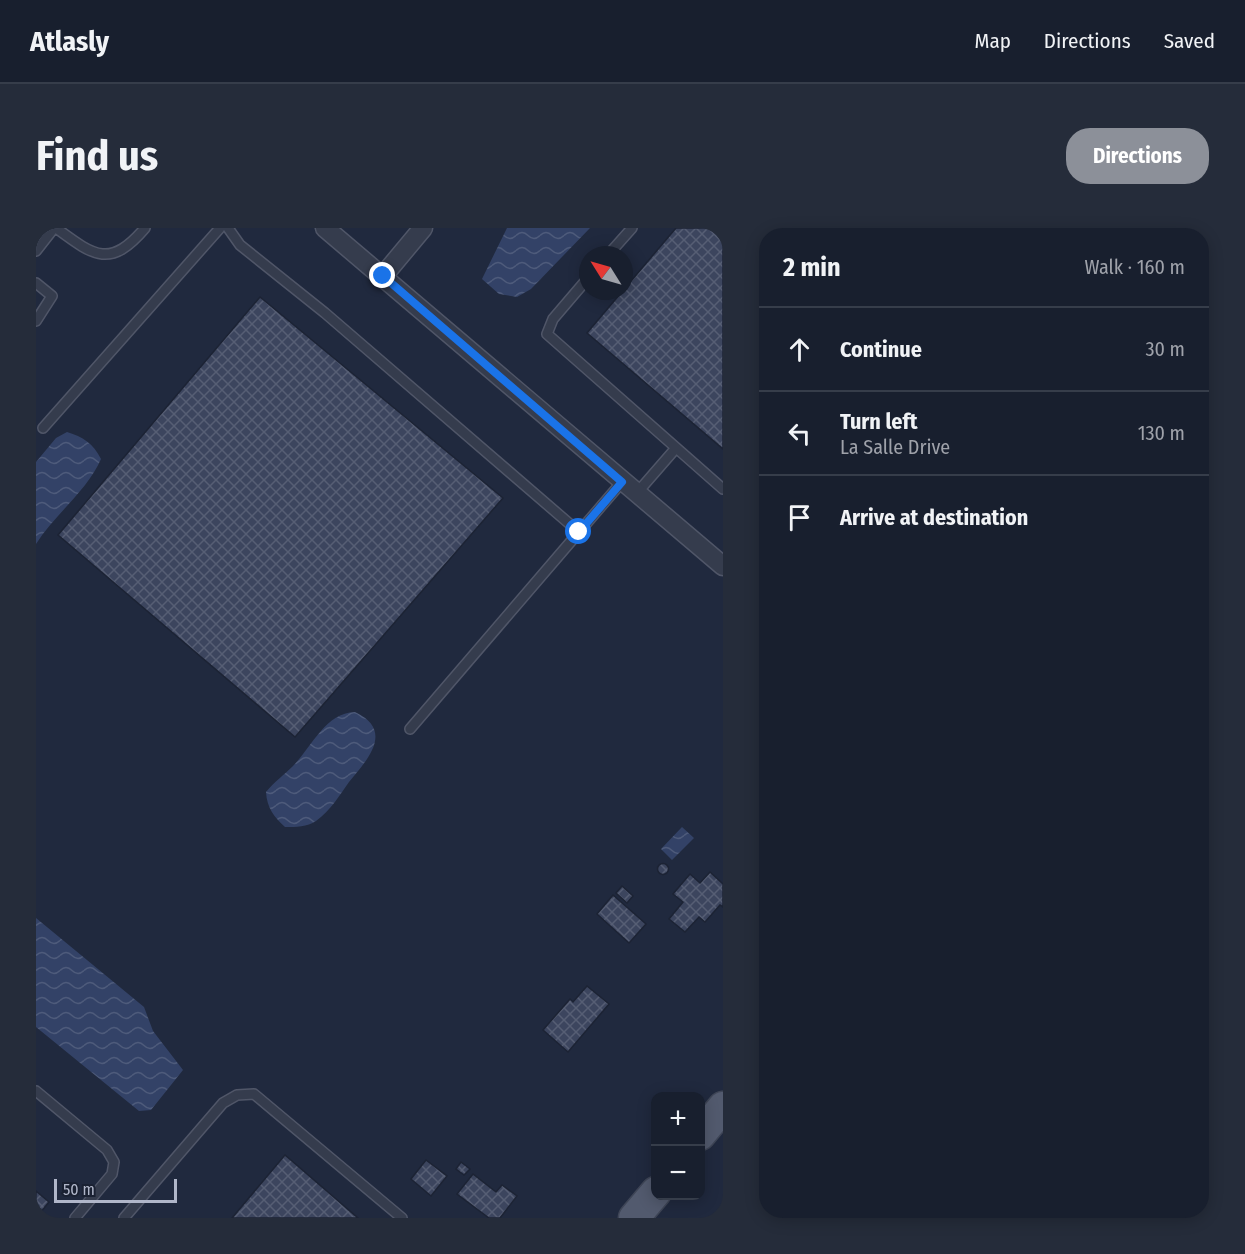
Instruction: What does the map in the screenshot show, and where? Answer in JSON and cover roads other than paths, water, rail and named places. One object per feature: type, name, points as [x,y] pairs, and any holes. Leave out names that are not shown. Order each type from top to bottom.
[{"type":"main road","points":[[705,1129],[723,1107]]},
{"type":"main road","points":[[634,1218],[651,1198]]},
{"type":"street","points":[[325,228],[723,566]]},
{"type":"street","points":[[383,276],[423,228]]},
{"type":"lane","points":[[36,250],[55,228],[86,250],[112,255],[131,245],[145,228]]},
{"type":"lane","points":[[42,428],[220,228]]},
{"type":"lane","points":[[228,228],[240,245],[325,313],[579,532]]},
{"type":"lane","points":[[616,246],[632,228]]},
{"type":"lane","points":[[36,283],[52,296],[36,321]]},
{"type":"lane","points":[[579,289],[553,319],[547,334],[723,489]]},
{"type":"lane","points":[[410,729],[579,532],[676,448]]},
{"type":"lane","points":[[36,1091],[107,1150],[114,1162],[112,1174],[75,1218]]},
{"type":"lane","points":[[124,1218],[223,1103],[237,1095],[254,1094],[402,1218]]},
{"type":"water","points":[[507,228],[590,228],[531,289],[517,297],[499,294],[482,279]]},
{"type":"water","points":[[67,432],[87,441],[101,459],[88,482],[36,544],[36,462],[56,438]]},
{"type":"water","points":[[355,712],[367,720],[373,728],[374,746],[369,755],[321,817],[305,826],[285,827],[272,812],[266,792],[293,766],[327,725],[335,718]]},
{"type":"water","points":[[682,827],[694,838],[672,860],[661,849]]},
{"type":"water","points":[[36,918],[144,1007],[153,1031],[183,1070],[151,1110],[139,1111],[36,1027]]}]
